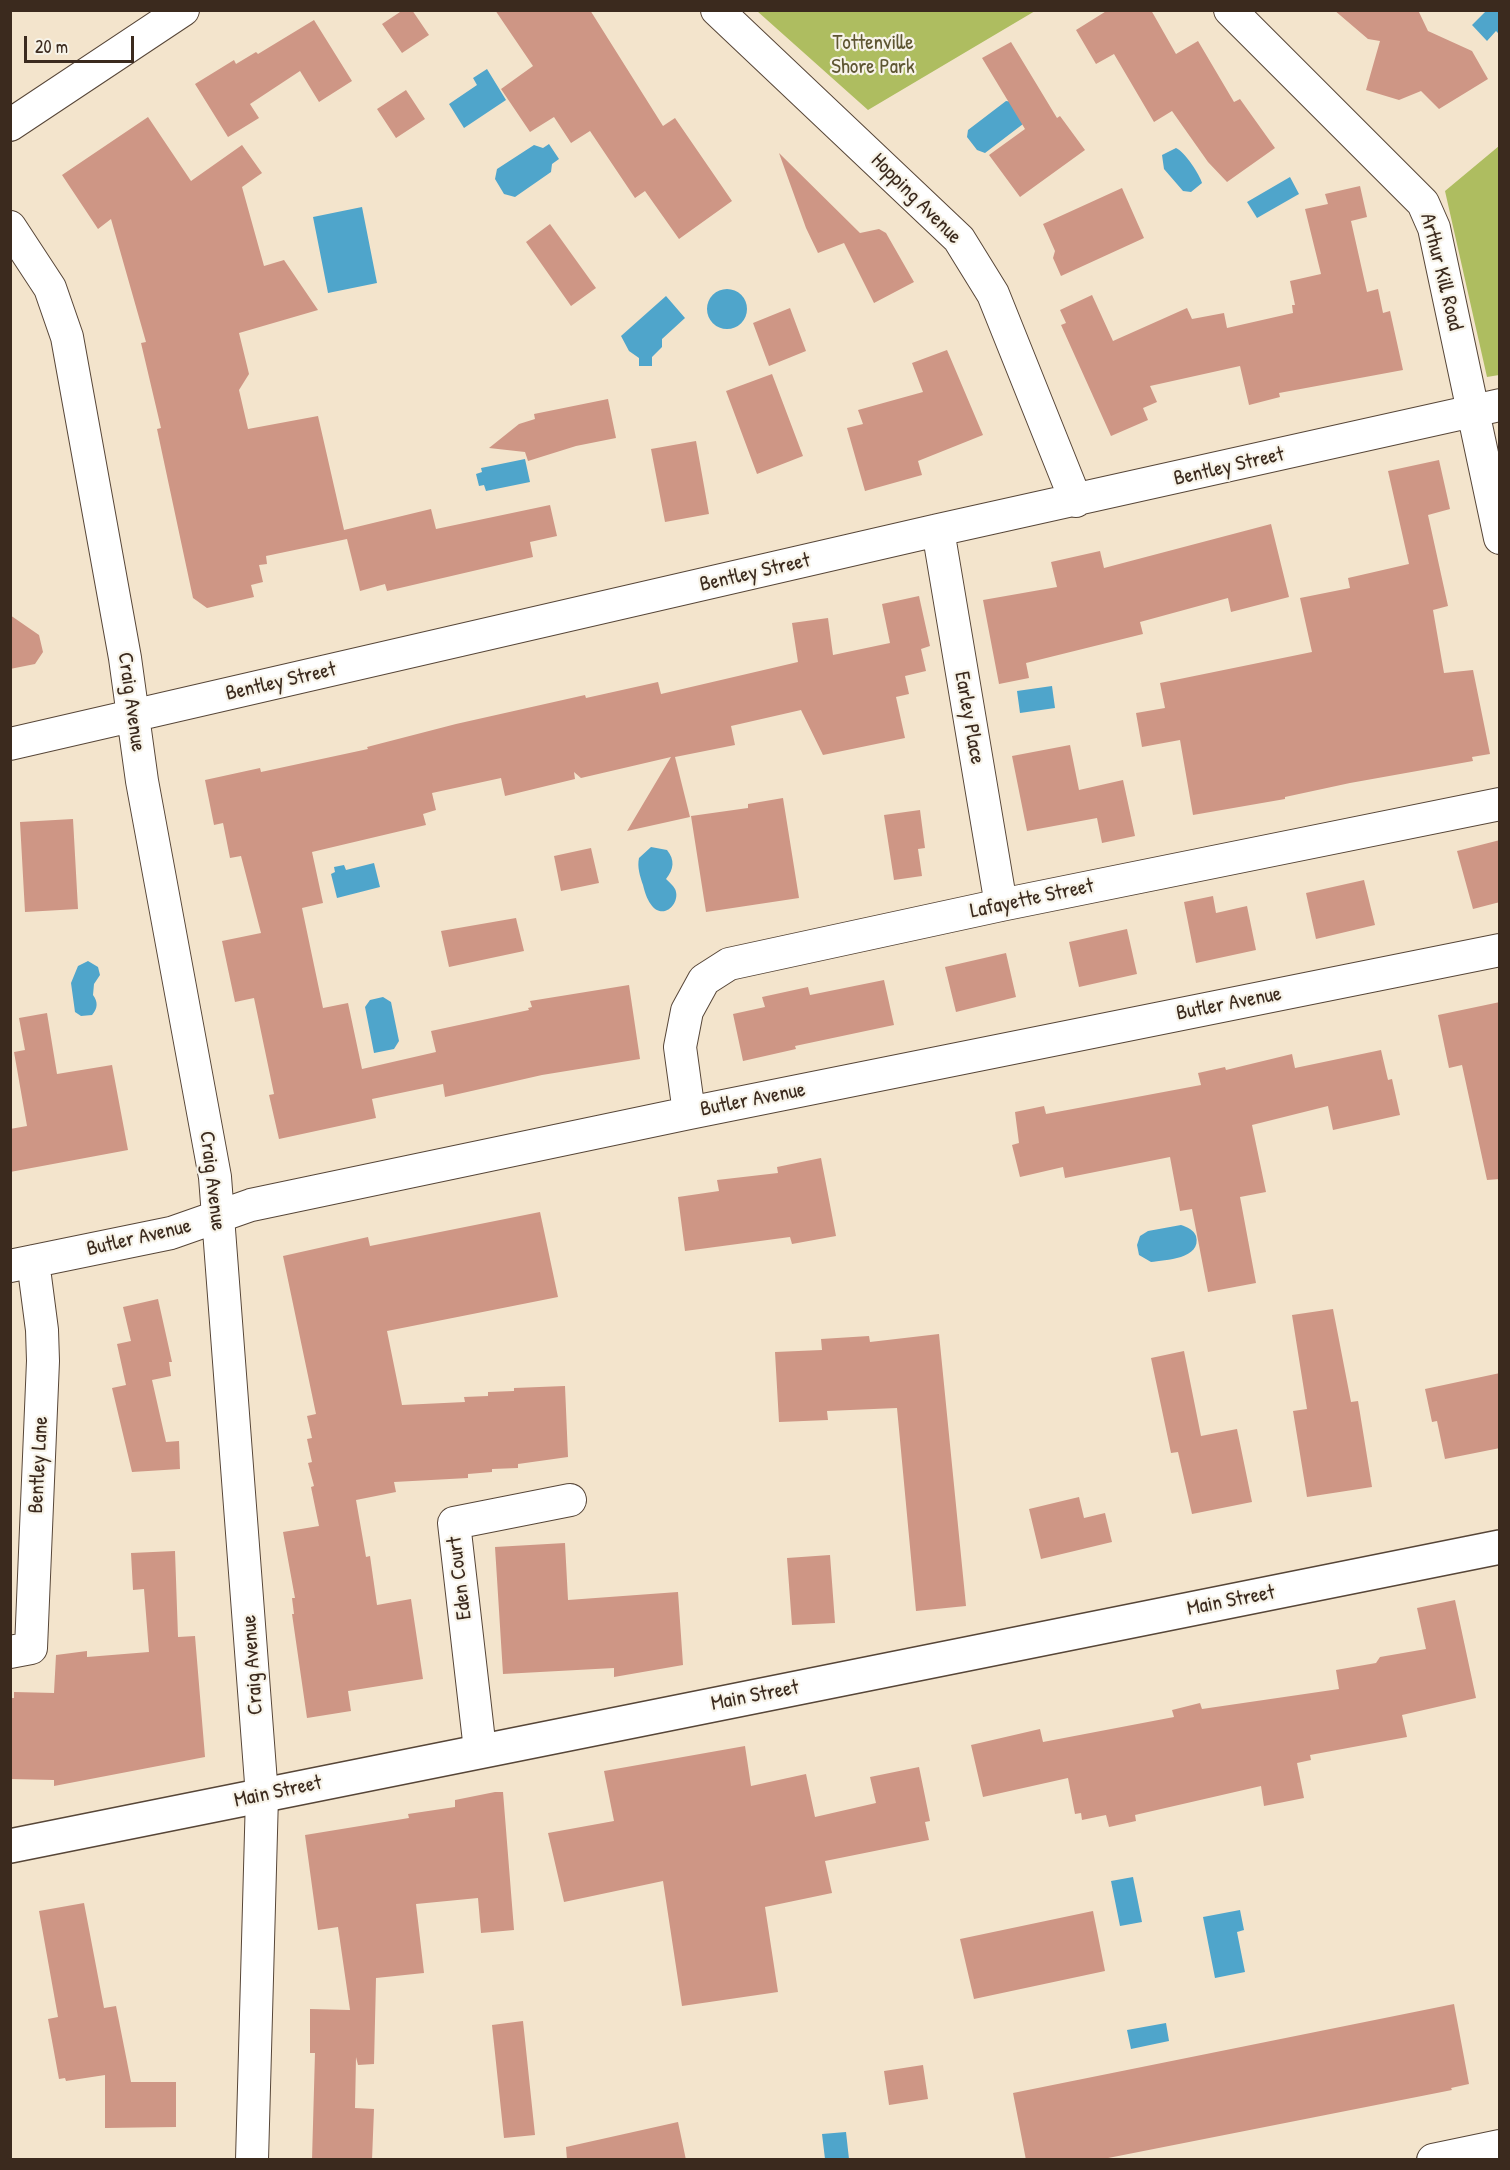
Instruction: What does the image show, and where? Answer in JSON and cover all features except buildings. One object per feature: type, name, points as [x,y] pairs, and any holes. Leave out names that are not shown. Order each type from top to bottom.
[{"type":"street","points":[[10,125],[183,10]]},
{"type":"street","name":"Hopping Avenue","points":[[717,10],[959,239],[993,294],[1076,501]]},
{"type":"street","name":"Arthur Kill Road","points":[[1230,10],[1423,203],[1434,228],[1486,408],[1500,538]]},
{"type":"street","name":"Craig Avenue","points":[[10,227],[50,288],[67,337],[134,716],[142,781],[215,1178],[262,1796],[252,2160]]},
{"type":"street","name":"Bentley Street","points":[[10,744],[938,530],[1486,408]]},
{"type":"street","name":"Earley Place","points":[[938,530],[1001,905]]},
{"type":"street","name":"Lafayette Street","points":[[689,1113],[680,1047],[687,1011],[704,980],[729,964],[1001,905],[1500,804]]},
{"type":"street","name":"Butler Avenue","points":[[22,1264],[171,1233],[251,1205],[689,1113],[1500,950]]},
{"type":"street","name":"Bentley Lane","points":[[10,1652],[31,1648],[43,1372],[42,1330],[22,1264]]},
{"type":"street","name":"Eden Court","points":[[480,1750],[454,1523],[570,1500]]},
{"type":"street","name":"Main Street","points":[[10,1846],[1500,1547]]},
{"type":"street","points":[[1432,2160],[1500,2146]]},
{"type":"green space","name":"Tottenville Shore Park","points":[[757,11],[1035,11],[868,110]]},
{"type":"green space","points":[[1499,146],[1499,375],[1487,377],[1445,191]]},
{"type":"water","points":[[1487,10],[1500,11],[1499,34],[1496,31],[1487,41],[1472,25]]},
{"type":"water","points":[[487,69],[506,100],[464,128],[449,104],[477,85],[473,78]]},
{"type":"water","points":[[1006,101],[1013,102],[1023,124],[985,153],[977,150],[967,137],[968,130]]},
{"type":"water","points":[[549,144],[559,159],[552,164],[551,172],[515,197],[504,194],[495,179],[497,169],[534,145],[543,148]]},
{"type":"water","points":[[1176,148],[1192,164],[1202,183],[1191,192],[1183,191],[1164,169],[1162,155]]},
{"type":"water","points":[[1290,177],[1299,194],[1257,218],[1247,202]]},
{"type":"water","points":[[362,207],[377,283],[328,293],[313,217]]},
{"type":"water","points":[[727,289],[735,290],[741,295],[746,301],[746,317],[741,323],[735,328],[727,329],[719,328],[713,323],[708,317],[707,309],[708,301],[713,295],[719,290]]},
{"type":"water","points":[[666,296],[685,318],[662,339],[662,347],[652,357],[652,366],[639,366],[639,358],[629,351],[621,336]]},
{"type":"water","points":[[525,459],[530,482],[486,491],[484,485],[479,486],[476,474],[482,472],[481,468]]},
{"type":"water","points":[[1052,686],[1055,708],[1020,713],[1017,691]]},
{"type":"water","points":[[651,847],[667,850],[672,861],[671,872],[666,879],[674,888],[676,895],[675,902],[666,911],[654,908],[648,899],[640,875],[639,858]]},
{"type":"water","points":[[374,863],[380,887],[337,898],[331,874],[335,872],[334,867],[344,865],[346,870]]},
{"type":"water","points":[[88,961],[98,967],[100,975],[94,984],[93,995],[97,1005],[92,1015],[81,1016],[75,1012],[71,983],[78,966]]},
{"type":"water","points":[[383,997],[391,1002],[399,1041],[394,1049],[374,1053],[365,1007],[370,1000]]},
{"type":"water","points":[[1181,1225],[1192,1230],[1196,1236],[1196,1244],[1188,1254],[1151,1262],[1139,1255],[1137,1245],[1140,1236],[1148,1231]]},
{"type":"water","points":[[1133,1877],[1142,1922],[1120,1926],[1111,1881]]},
{"type":"water","points":[[1240,1910],[1244,1930],[1237,1932],[1245,1972],[1215,1978],[1203,1917]]},
{"type":"water","points":[[1166,2023],[1169,2041],[1131,2049],[1127,2030]]},
{"type":"water","points":[[846,2132],[849,2159],[825,2159],[822,2134]]}]
